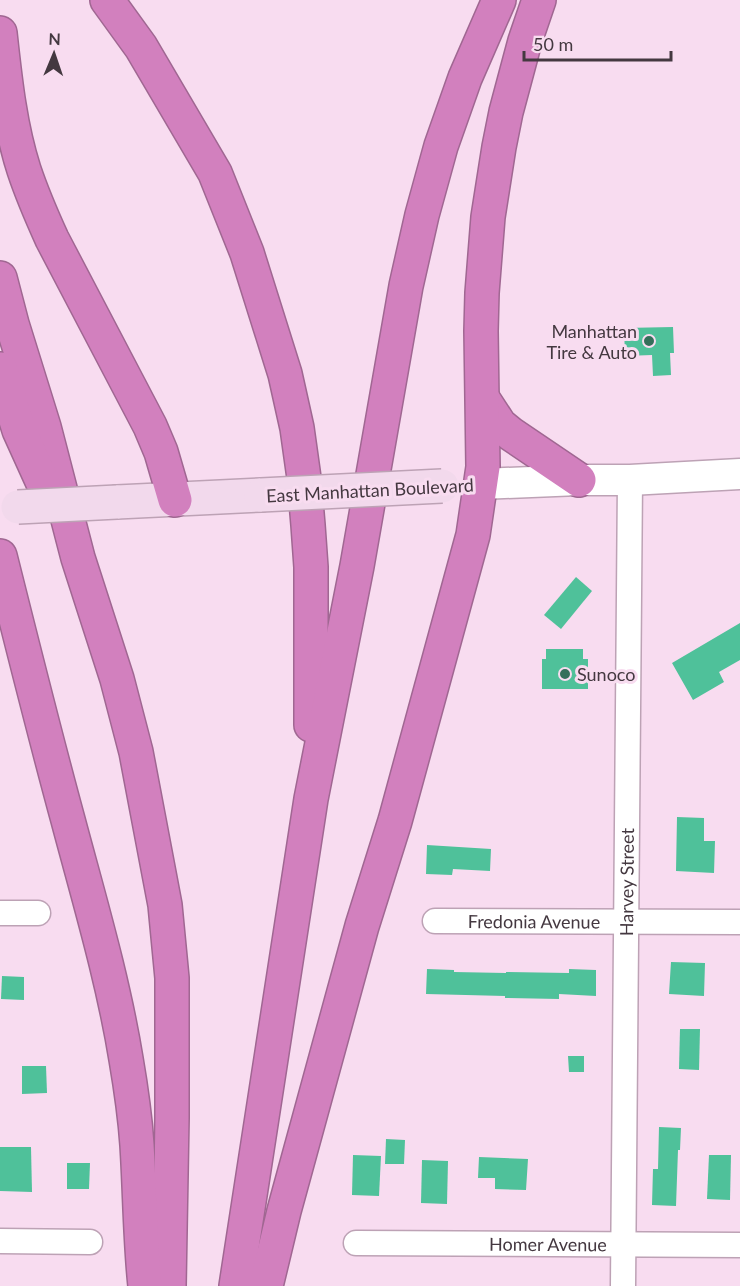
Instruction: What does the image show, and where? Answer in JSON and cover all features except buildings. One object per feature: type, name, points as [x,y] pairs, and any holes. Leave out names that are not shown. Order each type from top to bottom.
[{"type":"highway","points":[[107,0],[141,46],[215,173],[247,253],[285,375],[303,468],[310,556],[311,799]]},
{"type":"highway","points":[[236,1286],[311,799],[357,566],[399,320],[432,178],[465,78],[499,0]]},
{"type":"highway","points":[[266,1286],[284,1211],[362,926],[395,821],[473,535],[484,450],[482,294],[488,217],[506,112],[522,50],[539,0]]},
{"type":"highway","points":[[0,33],[8,99],[16,138],[24,169],[41,215],[150,426],[161,452],[175,500]]},
{"type":"highway","points":[[0,278],[44,427],[78,558],[117,679],[136,752],[165,904],[172,978],[169,1286]]},
{"type":"highway","points":[[0,369],[19,430],[78,558]]},
{"type":"highway","points":[[483,399],[500,425],[511,435],[579,480]]},
{"type":"highway","points":[[0,556],[104,956],[126,1058],[137,1143],[145,1286]]},
{"type":"main road","name":"East Manhattan Boulevard","points":[[9,508],[481,484]]},
{"type":"street","name":"East Manhattan Boulevard","points":[[481,484],[740,474]]},
{"type":"street","name":"Harvey Street","points":[[623,1286],[630,480]]},
{"type":"street","points":[[0,913],[38,913]]},
{"type":"street","name":"Fredonia Avenue","points":[[435,921],[740,922]]},
{"type":"street","points":[[0,1241],[90,1242]]},
{"type":"street","name":"Homer Avenue","points":[[356,1243],[740,1245]]},
{"type":"place","name":"Manhattan Tire & Auto","points":[[649,341]]},
{"type":"place","name":"Sunoco","points":[[565,674]]}]
